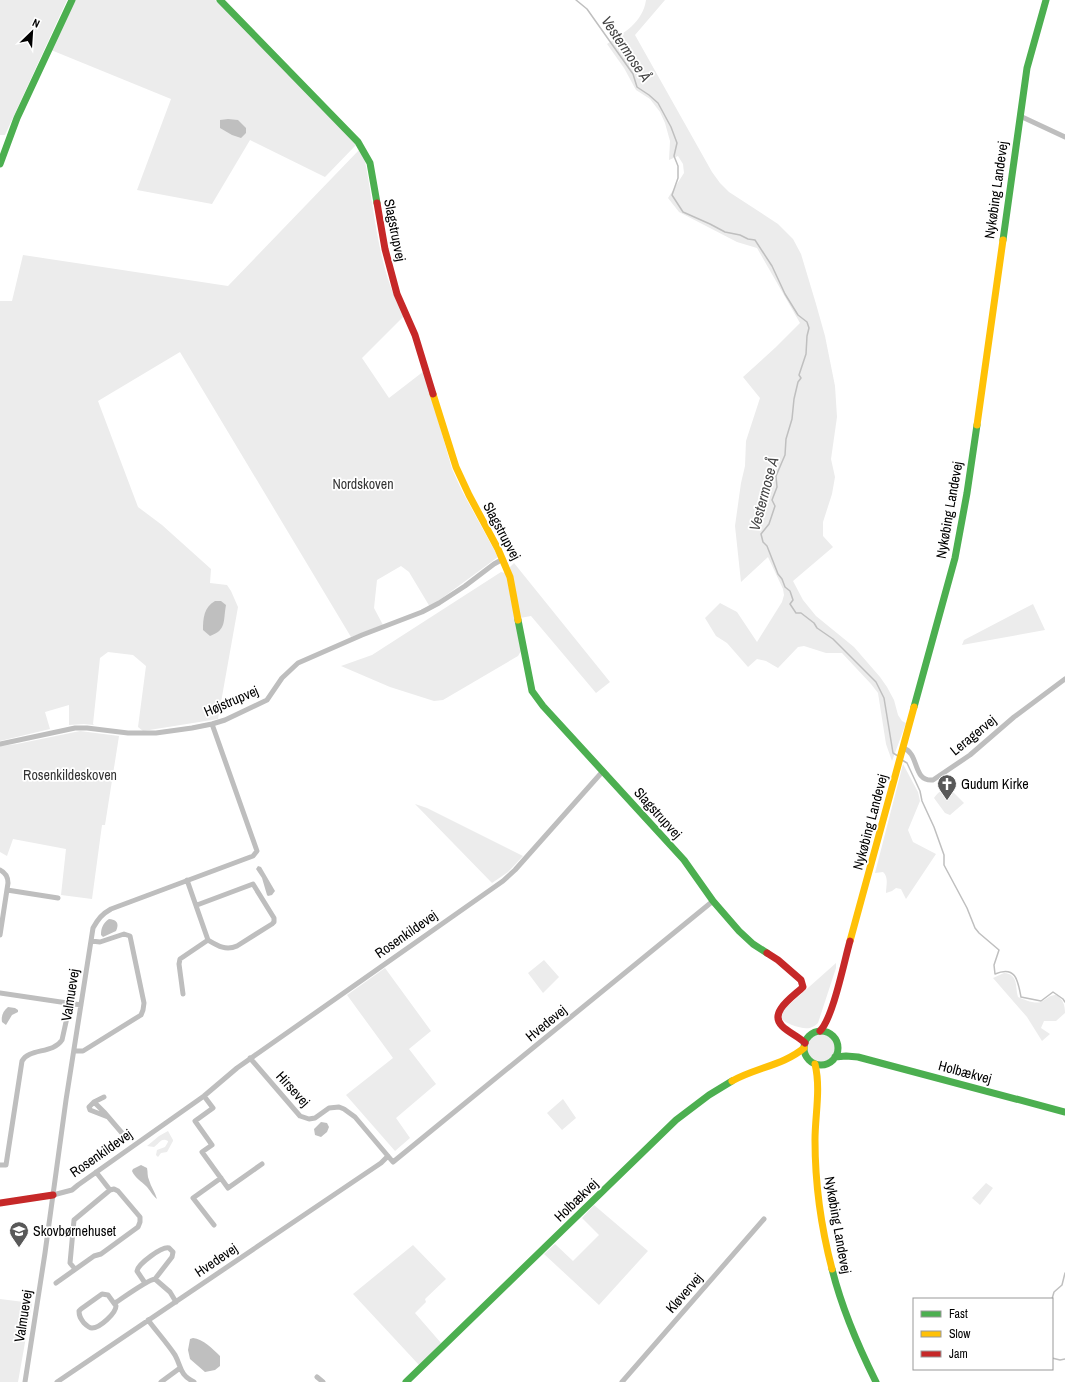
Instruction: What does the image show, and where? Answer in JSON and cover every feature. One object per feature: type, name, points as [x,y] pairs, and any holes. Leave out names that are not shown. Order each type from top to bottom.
[{"type":"street","points":[[0,164],[17,118],[72,0]]},
{"type":"street","name":"Slagstrupvej","points":[[220,0],[353,135],[361,144],[366,154],[370,163],[381,230],[397,294],[415,335],[456,467],[464,486],[503,559],[510,577],[532,691],[543,706],[684,860],[713,901],[746,938],[782,963],[801,980],[803,984],[801,989],[780,1009],[777,1014],[778,1022],[782,1026]]},
{"type":"street","name":"Nykøbing Landevej","points":[[820,1031],[830,1014],[948,586],[959,540],[1027,68],[1046,0]]},
{"type":"street","points":[[1020,116],[1065,137]]},
{"type":"street","name":"Højstrupvej","points":[[0,744],[75,728],[142,733],[192,728],[225,720],[267,700],[282,678],[298,663],[362,635],[422,612],[465,586],[503,559]]},
{"type":"street","name":"Leragervej","points":[[902,755],[906,749],[912,755],[920,775],[928,780],[933,780],[970,756],[1014,717],[1065,679]]},
{"type":"street","name":"Valmuevej","points":[[25,1382],[93,928],[98,919],[111,909],[253,856],[256,851],[212,724]]},
{"type":"street","name":"Rosenkildevej","points":[[0,1203],[53,1195],[72,1190],[204,1096],[250,1058],[503,881],[515,870],[603,771]]},
{"type":"street","points":[[0,870],[3,871],[8,878],[0,935]]},
{"type":"street","points":[[187,880],[208,940],[217,946],[232,949],[274,922],[274,918],[253,884],[196,905]]},
{"type":"street","points":[[7,890],[58,898]]},
{"type":"street","name":"Hvedevej","points":[[393,1162],[713,901]]},
{"type":"street","points":[[74,1051],[83,1051],[140,1015],[143,1010],[144,1003],[130,936],[124,934],[100,942],[91,941]]},
{"type":"street","points":[[183,994],[179,964],[180,959],[208,940]]},
{"type":"street","points":[[0,993],[81,1005]]},
{"type":"street","points":[[0,1165],[6,1165],[22,1061],[28,1055],[60,1044],[70,1004]]},
{"type":"street","name":"Nykøbing Landevej","points":[[830,1014],[830,1033]]},
{"type":"street","points":[[782,1026],[800,1034],[809,1036]]},
{"type":"street","points":[[782,1026],[798,1037],[805,1046],[807,1057],[816,1064],[824,1064],[836,1057],[838,1048],[836,1039],[830,1033],[820,1031],[809,1036],[805,1046]]},
{"type":"street","name":"Holbækvej","points":[[406,1382],[676,1120],[694,1105],[727,1083],[747,1073],[796,1054],[805,1046]]},
{"type":"street","name":"Holbækvej","points":[[838,1048],[858,1057],[1065,1112]]},
{"type":"street","name":"Holbækvej","points":[[780,1061],[807,1057]]},
{"type":"street","name":"Holbækvej","points":[[836,1057],[858,1057]]},
{"type":"street","name":"Hirsevej","points":[[250,1058],[300,1116],[305,1119],[315,1118],[329,1108],[344,1108],[355,1117],[393,1162]]},
{"type":"street","name":"Nykøbing Landevej","points":[[816,1064],[818,1088]]},
{"type":"street","name":"Nykøbing Landevej","points":[[824,1064],[818,1088],[815,1124],[816,1172],[825,1241],[832,1274],[850,1327],[876,1382]]},
{"type":"street","points":[[204,1096],[213,1108],[195,1121],[212,1145],[202,1152],[228,1188],[262,1164]]},
{"type":"street","points":[[94,1102],[104,1097]]},
{"type":"street","name":"Rosenkildevej","points":[[109,1117],[90,1110],[89,1107],[94,1102],[109,1117],[122,1133]]},
{"type":"street","name":"Hvedevej","points":[[57,1382],[374,1168],[388,1156]]},
{"type":"street","points":[[96,1172],[110,1190]]},
{"type":"street","points":[[214,1225],[193,1198],[221,1178]]},
{"type":"street","points":[[56,1283],[94,1256],[101,1254],[139,1225],[140,1217],[118,1191],[114,1189],[110,1190],[74,1220],[70,1263],[75,1269]]},
{"type":"street","name":"Kløvervej","points":[[622,1382],[764,1219]]},
{"type":"street","points":[[115,1303],[145,1283],[155,1279],[172,1258],[173,1252],[169,1248],[163,1248],[139,1266],[138,1271],[145,1283]]},
{"type":"street","points":[[155,1279],[170,1292],[176,1302]]},
{"type":"street","points":[[102,1294],[108,1295],[115,1303],[116,1308],[114,1314],[96,1327],[92,1328],[87,1326],[79,1316],[81,1309],[102,1294]]},
{"type":"street","points":[[148,1320],[176,1357],[184,1375],[194,1382]]},
{"type":"street","points":[[161,1382],[180,1368]]},
{"type":"street","points":[[317,1376],[323,1382]]},
{"type":"green space","points":[[0,0],[67,0],[5,135],[0,135]]},
{"type":"green space","points":[[75,0],[215,0],[356,145],[325,177],[250,140],[212,204],[137,190],[171,99],[51,50]]},
{"type":"green space","points":[[646,0],[665,0],[635,35],[712,172],[729,192],[778,224],[793,239],[801,254],[825,336],[835,386],[837,417],[831,459],[835,477],[832,494],[823,522],[823,536],[833,547],[793,581],[803,600],[816,616],[854,647],[887,687],[894,700],[898,715],[902,721],[906,723],[892,761],[886,744],[878,693],[842,653],[826,653],[804,646],[798,647],[778,668],[766,661],[757,659],[748,667],[727,643],[716,636],[705,618],[720,603],[737,612],[757,642],[782,602],[784,595],[783,589],[768,557],[741,582],[735,526],[745,466],[746,441],[760,398],[743,377],[800,323],[757,248],[737,242],[679,212],[668,198],[684,173],[683,164],[678,156],[669,160],[670,141],[660,112],[650,99],[636,90],[624,68],[607,44],[626,31],[637,21],[644,8]]},
{"type":"green space","name":"Nordskoven","points":[[359,150],[364,156],[382,259],[395,298],[404,316],[362,358],[389,398],[424,371],[452,469],[462,491],[498,557],[430,607],[409,572],[401,566],[377,580],[374,608],[383,625],[351,637],[180,352],[98,401],[138,507],[162,525],[211,569],[210,583],[227,585],[238,607],[218,719],[143,731],[138,727],[146,666],[133,655],[108,652],[100,658],[94,725],[69,725],[69,705],[45,712],[50,729],[0,741],[0,301],[12,301],[23,255],[228,286]]},
{"type":"green space","points":[[514,563],[610,682],[596,693],[531,616],[520,618],[509,568]]},
{"type":"green space","points":[[501,572],[505,573],[507,578],[521,651],[518,656],[443,700],[434,701],[390,687],[341,666],[372,655]]},
{"type":"green space","points":[[1033,604],[1045,630],[962,645],[964,640]]},
{"type":"green space","name":"Rosenkildeskoven","points":[[80,731],[119,736],[105,825],[102,825],[92,899],[61,895],[66,849],[13,839],[7,856],[0,852],[0,746]]},
{"type":"green space","points":[[903,764],[918,792],[920,801],[908,830],[913,842],[936,854],[906,899],[901,889],[896,888],[886,893],[887,879],[885,874],[883,872],[875,873]]},
{"type":"green space","points":[[948,787],[964,803],[950,815],[945,813],[934,798],[940,791]]},
{"type":"green space","points":[[415,804],[427,808],[523,856],[508,872],[492,883]]},
{"type":"green space","points":[[544,960],[559,977],[543,993],[528,973]]},
{"type":"green space","points":[[836,963],[836,968],[818,1023],[810,1028],[803,1028],[785,1022],[781,1017],[782,1011]]},
{"type":"green space","points":[[385,968],[431,1031],[409,1049],[436,1084],[396,1118],[410,1138],[395,1151],[346,1095],[393,1058],[347,995]]},
{"type":"green space","points":[[1004,973],[1012,976],[1016,982],[1018,997],[1030,1001],[1041,1002],[1050,996],[1056,995],[1062,1000],[1065,1013],[1056,1021],[1044,1021],[1041,1028],[1050,1034],[1042,1041],[1027,1017],[993,978]]},
{"type":"green space","points":[[821,1034],[831,1038],[835,1048],[831,1058],[821,1062],[811,1058],[807,1048],[811,1038]]},
{"type":"green space","points":[[563,1099],[576,1118],[562,1130],[547,1113]]},
{"type":"green space","points":[[168,1131],[173,1141],[167,1152],[161,1153],[158,1157],[156,1155],[157,1150],[165,1147],[168,1141],[162,1140],[154,1147],[147,1146]]},
{"type":"green space","points":[[986,1183],[993,1188],[980,1205],[972,1198]]},
{"type":"green space","points":[[594,1205],[648,1251],[599,1305],[544,1254],[555,1244],[573,1261],[599,1235],[582,1218]]},
{"type":"green space","points":[[413,1245],[446,1279],[425,1299],[426,1302],[415,1313],[441,1343],[419,1365],[353,1294]]},
{"type":"green space","points":[[0,1299],[32,1303],[18,1382],[0,1382]]},
{"type":"shaded area","points":[[220,120],[238,120],[246,128],[246,133],[241,138],[220,128]]},
{"type":"shaded area","points":[[215,601],[221,601],[226,605],[224,620],[222,628],[210,636],[203,630],[204,617],[208,606]]},
{"type":"shaded area","points":[[258,866],[261,867],[275,891],[272,895],[267,895],[262,878],[256,869]]},
{"type":"shaded area","points":[[109,919],[116,921],[117,929],[116,931],[103,937],[101,935],[102,928],[105,922]]},
{"type":"shaded area","points":[[8,1007],[15,1008],[18,1012],[12,1015],[6,1025],[2,1022],[2,1018]]},
{"type":"shaded area","points":[[321,1122],[327,1123],[329,1127],[327,1132],[321,1137],[315,1135],[314,1129]]},
{"type":"shaded area","points":[[141,1165],[147,1168],[148,1178],[157,1199],[146,1186],[136,1178],[132,1171]]},
{"type":"shaded area","points":[[193,1338],[204,1342],[220,1356],[220,1366],[215,1370],[205,1372],[190,1359],[188,1350],[190,1339]]},
{"type":"waterway","name":"Vestermose Å","points":[[576,0],[587,9],[633,74],[637,87],[658,103],[671,127],[677,143],[674,156],[678,166],[678,178],[672,195],[683,212],[725,232],[755,240],[772,266],[785,294],[798,315],[807,322],[809,328],[806,354],[799,375],[801,378],[798,382],[794,399],[792,419],[786,439],[785,455],[776,476],[777,487],[772,500],[775,506],[769,524],[761,534],[763,542],[767,546],[778,574],[785,587],[790,591],[793,600],[790,604],[796,613],[801,613],[814,623],[817,628],[833,639],[876,682],[884,698],[893,753],[898,756]]},
{"type":"waterway","name":"Vestermose Å","points":[[902,760],[907,763],[920,791],[922,801],[934,827],[944,855],[944,865],[967,908],[975,928],[999,950],[994,965],[995,974],[1002,972],[1012,973],[1019,985],[1021,997],[1041,1001],[1053,992],[1065,1002]]},
{"type":"waterway","points":[[1052,1298],[1054,1292],[1062,1285],[1065,1273]]},
{"type":"waterway","points":[[1053,1358],[1060,1360],[1065,1359]]},
{"type":"traffic: fast","points":[[0,164],[17,118],[72,0]]},
{"type":"traffic: fast","points":[[220,0],[358,142],[370,163],[377,203]]},
{"type":"traffic: fast","points":[[1003,240],[1027,68],[1046,0]]},
{"type":"traffic: fast","points":[[914,707],[955,558],[967,493],[977,425]]},
{"type":"traffic: fast","points":[[518,620],[532,691],[543,706],[684,860],[713,901],[739,931],[753,944],[767,953]]},
{"type":"traffic: fast","points":[[818,1031],[824,1031],[833,1036],[837,1042],[838,1048],[837,1054],[833,1060],[824,1065],[818,1065],[809,1060],[804,1051],[804,1045],[809,1036],[818,1031]]},
{"type":"traffic: fast","points":[[835,1057],[858,1057],[1065,1112]]},
{"type":"traffic: fast","points":[[406,1382],[676,1120],[709,1095],[732,1081]]},
{"type":"traffic: fast","points":[[832,1269],[851,1327],[876,1382]]},
{"type":"traffic: slow","points":[[977,425],[1003,240]]},
{"type":"traffic: slow","points":[[433,394],[456,467],[498,549],[510,577],[518,620]]},
{"type":"traffic: slow","points":[[850,941],[914,707]]},
{"type":"traffic: slow","points":[[732,1081],[788,1058],[804,1048]]},
{"type":"traffic: slow","points":[[815,1064],[818,1083],[815,1140],[817,1189],[832,1269]]},
{"type":"traffic: jam","points":[[377,203],[385,249],[397,294],[415,335],[433,394]]},
{"type":"traffic: jam","points":[[820,1031],[825,1024],[834,1002],[850,941]]},
{"type":"traffic: jam","points":[[767,953],[778,960],[801,980],[803,987],[784,1005],[778,1015],[782,1026],[805,1043]]},
{"type":"traffic: jam","points":[[0,1203],[53,1195]]},
{"type":"place","name":"Gudum Kirke","points":[[947,801]]},
{"type":"place","name":"Skovbørnehuset","points":[[19,1248]]}]
